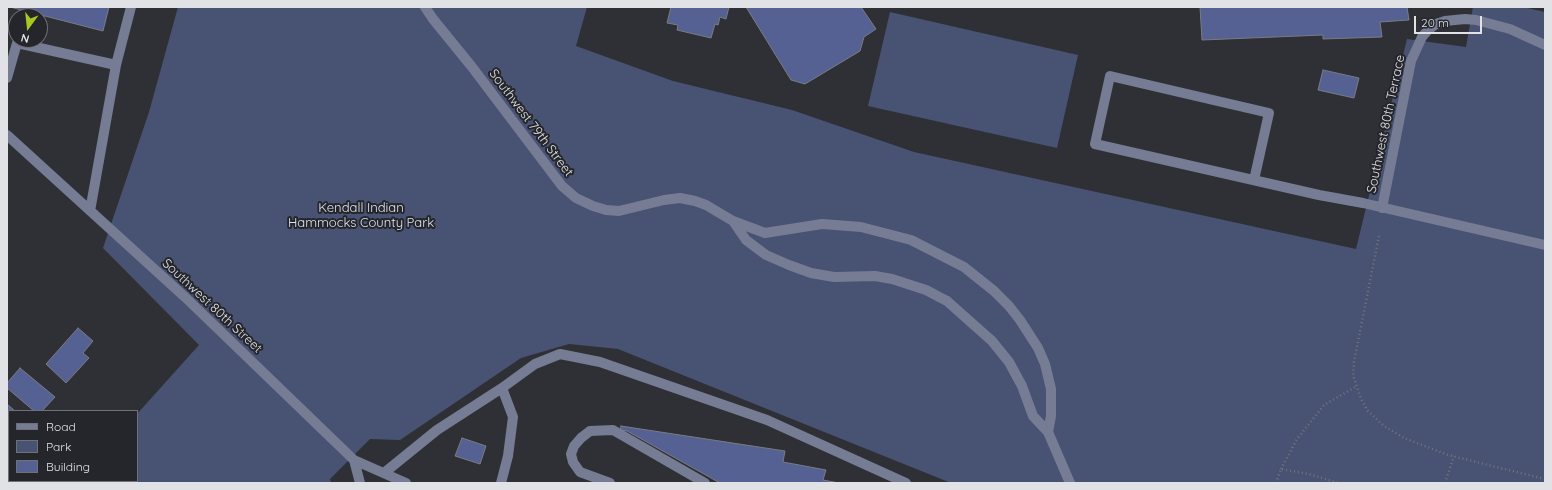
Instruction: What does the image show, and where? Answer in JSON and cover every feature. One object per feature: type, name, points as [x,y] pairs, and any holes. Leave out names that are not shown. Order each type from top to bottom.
[{"type":"street","points":[[90,211],[116,65],[131,7]]},
{"type":"street","name":"Southwest 79th Street","points":[[425,7],[432,19],[472,67],[562,186],[576,198],[606,210],[619,211],[664,200],[680,198],[706,205],[733,221],[765,233],[822,224],[861,227],[911,240],[964,267],[994,291],[1009,306],[1038,348],[1045,364],[1051,389],[1052,416],[1048,432]]},
{"type":"street","name":"Southwest 80th Terrace","points":[[1382,208],[1412,61],[1419,43],[1428,30],[1436,24],[1445,21],[1465,19],[1476,20],[1510,29],[1545,45]]},
{"type":"street","points":[[7,78],[17,43],[116,65]]},
{"type":"street","points":[[1254,180],[1269,112],[1110,76],[1095,144],[1254,180],[1382,208],[1545,245]]},
{"type":"street","name":"Southwest 80th Street","points":[[7,135],[186,298],[354,460],[406,483]]},
{"type":"street","name":"Southwest 79th Street","points":[[733,221],[746,240],[766,255],[789,265],[811,273],[834,278],[875,276],[892,279],[926,290],[947,301],[1001,351],[1009,362],[1019,380],[1032,416],[1048,432],[1070,483]]},
{"type":"street","points":[[384,473],[437,430],[502,388],[535,364],[560,354],[600,362],[767,420],[906,483]]},
{"type":"street","points":[[501,483],[508,456],[513,417],[502,388]]},
{"type":"street","points":[[610,483],[580,472],[572,462],[571,454],[574,446],[590,431],[613,430],[705,483]]},
{"type":"street","points":[[354,460],[360,483]]},
{"type":"path","points":[[1379,236],[1354,362],[1353,374],[1361,399],[1368,412],[1384,426],[1404,438],[1454,456],[1545,478]]},
{"type":"path","points":[[1276,483],[1281,469],[1296,439],[1324,405],[1357,386]]},
{"type":"path","points":[[1445,483],[1454,456]]},
{"type":"path","points":[[1281,469],[1309,474],[1338,483]]},
{"type":"green space","name":"Kendall Indian Hammocks County Park","points":[[178,7],[587,7],[576,46],[673,81],[792,110],[914,152],[1356,249],[1407,39],[1466,47],[1473,7],[1523,7],[1545,12],[1545,483],[951,483],[618,349],[569,344],[521,358],[400,440],[370,439],[330,479],[331,483],[75,483],[138,482],[138,413],[199,345],[103,248],[149,112]]},
{"type":"green space","points":[[890,12],[1078,55],[1057,148],[868,106]]},
{"type":"building","points":[[10,7],[109,7],[103,31],[48,17],[48,8]]},
{"type":"building","points":[[671,7],[729,7],[726,19],[720,17],[718,25],[715,24],[711,38],[677,30],[678,25],[667,23]]},
{"type":"building","points":[[746,7],[861,7],[876,29],[864,37],[860,51],[805,84],[791,80]]},
{"type":"building","points":[[1200,7],[1407,7],[1409,20],[1380,22],[1382,37],[1323,39],[1323,35],[1202,40]]},
{"type":"building","points":[[1323,70],[1359,78],[1354,98],[1318,90]]},
{"type":"building","points":[[78,328],[93,341],[83,353],[89,358],[66,383],[46,364]]},
{"type":"building","points":[[20,368],[55,397],[43,410],[33,410],[7,388],[7,383]]},
{"type":"building","points":[[7,404],[14,410],[8,410],[7,436]]},
{"type":"building","points":[[621,426],[785,451],[783,462],[826,470],[823,480],[839,483],[720,483],[627,431],[620,430]]},
{"type":"building","points":[[462,438],[486,446],[480,464],[455,456]]}]
